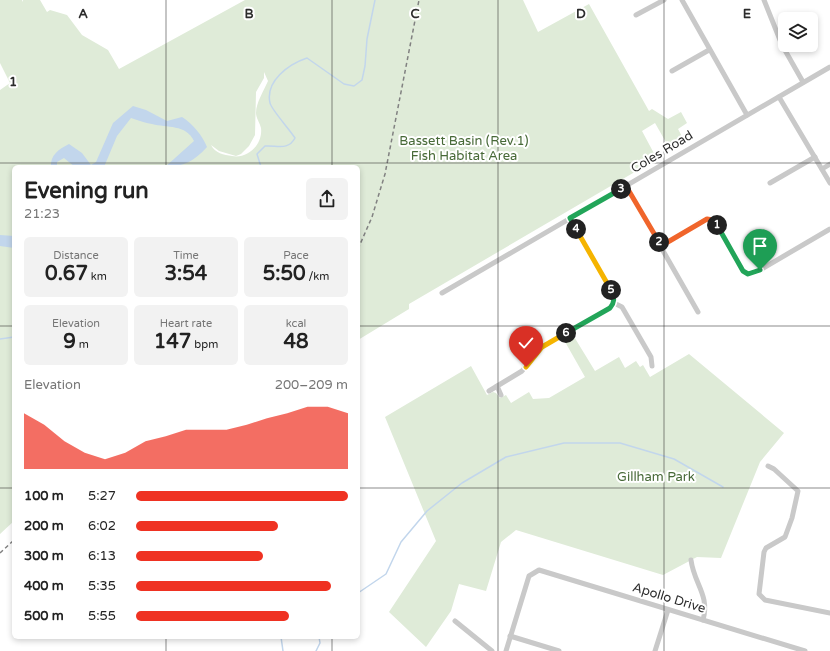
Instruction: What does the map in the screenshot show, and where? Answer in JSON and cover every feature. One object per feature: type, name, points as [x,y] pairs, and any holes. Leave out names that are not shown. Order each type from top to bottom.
[{"type":"street","points":[[636,15],[664,0]]},
{"type":"street","points":[[682,0],[746,115]]},
{"type":"street","points":[[764,0],[782,45],[803,82]]},
{"type":"street","points":[[672,71],[709,50]]},
{"type":"street","name":"Coles Road","points":[[442,293],[830,67]]},
{"type":"street","points":[[779,97],[830,183]]},
{"type":"street","points":[[770,183],[815,157]]},
{"type":"street","points":[[822,168],[830,164]]},
{"type":"street","points":[[626,186],[698,312]]},
{"type":"street","points":[[488,391],[522,371],[542,347],[610,308],[614,303],[614,296],[570,218]]},
{"type":"street","points":[[661,246],[707,219],[717,224],[739,265],[743,271],[748,274],[760,270],[830,229]]},
{"type":"street","points":[[614,303],[622,307],[651,357],[652,366]]},
{"type":"street","points":[[496,386],[501,395]]},
{"type":"street","points":[[768,466],[774,469],[798,491],[792,518],[785,537],[766,548],[764,552],[759,594],[765,600],[830,613]]},
{"type":"street","points":[[690,560],[694,577],[705,601],[703,620]]},
{"type":"street","points":[[506,651],[529,576],[534,571],[531,565]]},
{"type":"street","name":"Apollo Drive","points":[[534,571],[540,570],[548,572],[805,651]]},
{"type":"street","points":[[655,651],[668,610]]},
{"type":"street","points":[[455,621],[492,651]]},
{"type":"street","points":[[510,636],[559,651]]},
{"type":"green space","name":"Bassett Basin (Rev.1) Fish Habitat Area","points":[[0,0],[22,0],[23,2],[23,0],[40,0],[47,12],[50,10],[67,15],[82,35],[108,50],[119,69],[245,0],[523,0],[538,32],[589,4],[649,111],[652,109],[668,119],[681,112],[687,123],[678,129],[685,142],[671,151],[655,123],[642,131],[657,159],[409,304],[409,309],[360,339],[360,165],[12,165],[12,523],[0,534],[0,90],[10,83],[0,63]],"holes":[[[264,72],[268,81],[256,109],[256,115],[261,128],[260,140],[249,153],[236,156],[241,154],[249,146],[255,135],[256,92],[264,78]],[[211,145],[219,151],[236,156],[217,152]]]},
{"type":"green space","name":"Gillham Park","points":[[573,335],[595,371],[619,357],[625,368],[636,361],[640,367],[643,365],[650,377],[689,354],[784,433],[760,462],[721,558],[697,557],[663,575],[516,530],[501,542],[486,591],[459,584],[451,611],[426,647],[389,612],[436,541],[385,417],[471,366],[487,395],[493,392],[500,398],[506,395],[511,403],[529,392],[533,399],[549,398],[585,377],[564,340]]},
{"type":"water","points":[[133,106],[146,110],[167,121],[182,117],[197,130],[207,147],[198,156],[188,162],[180,165],[167,165],[194,141],[191,136],[181,129],[149,124],[131,118],[117,136],[105,165],[91,165],[96,162],[113,123]]},
{"type":"water","points":[[69,144],[82,153],[91,165],[73,165],[64,158],[57,162],[57,165],[51,165],[52,159],[56,153]]},
{"type":"water","points":[[0,235],[12,236],[12,248],[0,246]]},
{"type":"waterway","points":[[260,165],[257,154],[265,146],[286,146],[289,145],[295,138],[271,106],[269,95],[275,81],[286,69],[307,58],[344,84],[354,86],[362,80],[365,66],[367,39],[375,0]]},
{"type":"waterway","points":[[0,339],[12,337]]},
{"type":"waterway","points":[[360,592],[386,574],[401,542],[427,511],[462,483],[506,457],[564,443],[620,443],[674,459],[723,487]]},
{"type":"waterway","points":[[281,639],[283,651]]},
{"type":"waterway","points":[[316,651],[320,643],[319,639]]},
{"type":"railway","points":[[360,244],[372,217],[385,174],[419,0]]},
{"type":"railway","points":[[0,553],[12,542]]},
{"type":"route","points":[[526,367],[542,347],[610,308],[614,303],[614,296],[570,218],[626,186],[661,246],[701,221],[707,219],[713,220],[717,224],[743,271],[748,274],[760,270]]}]
